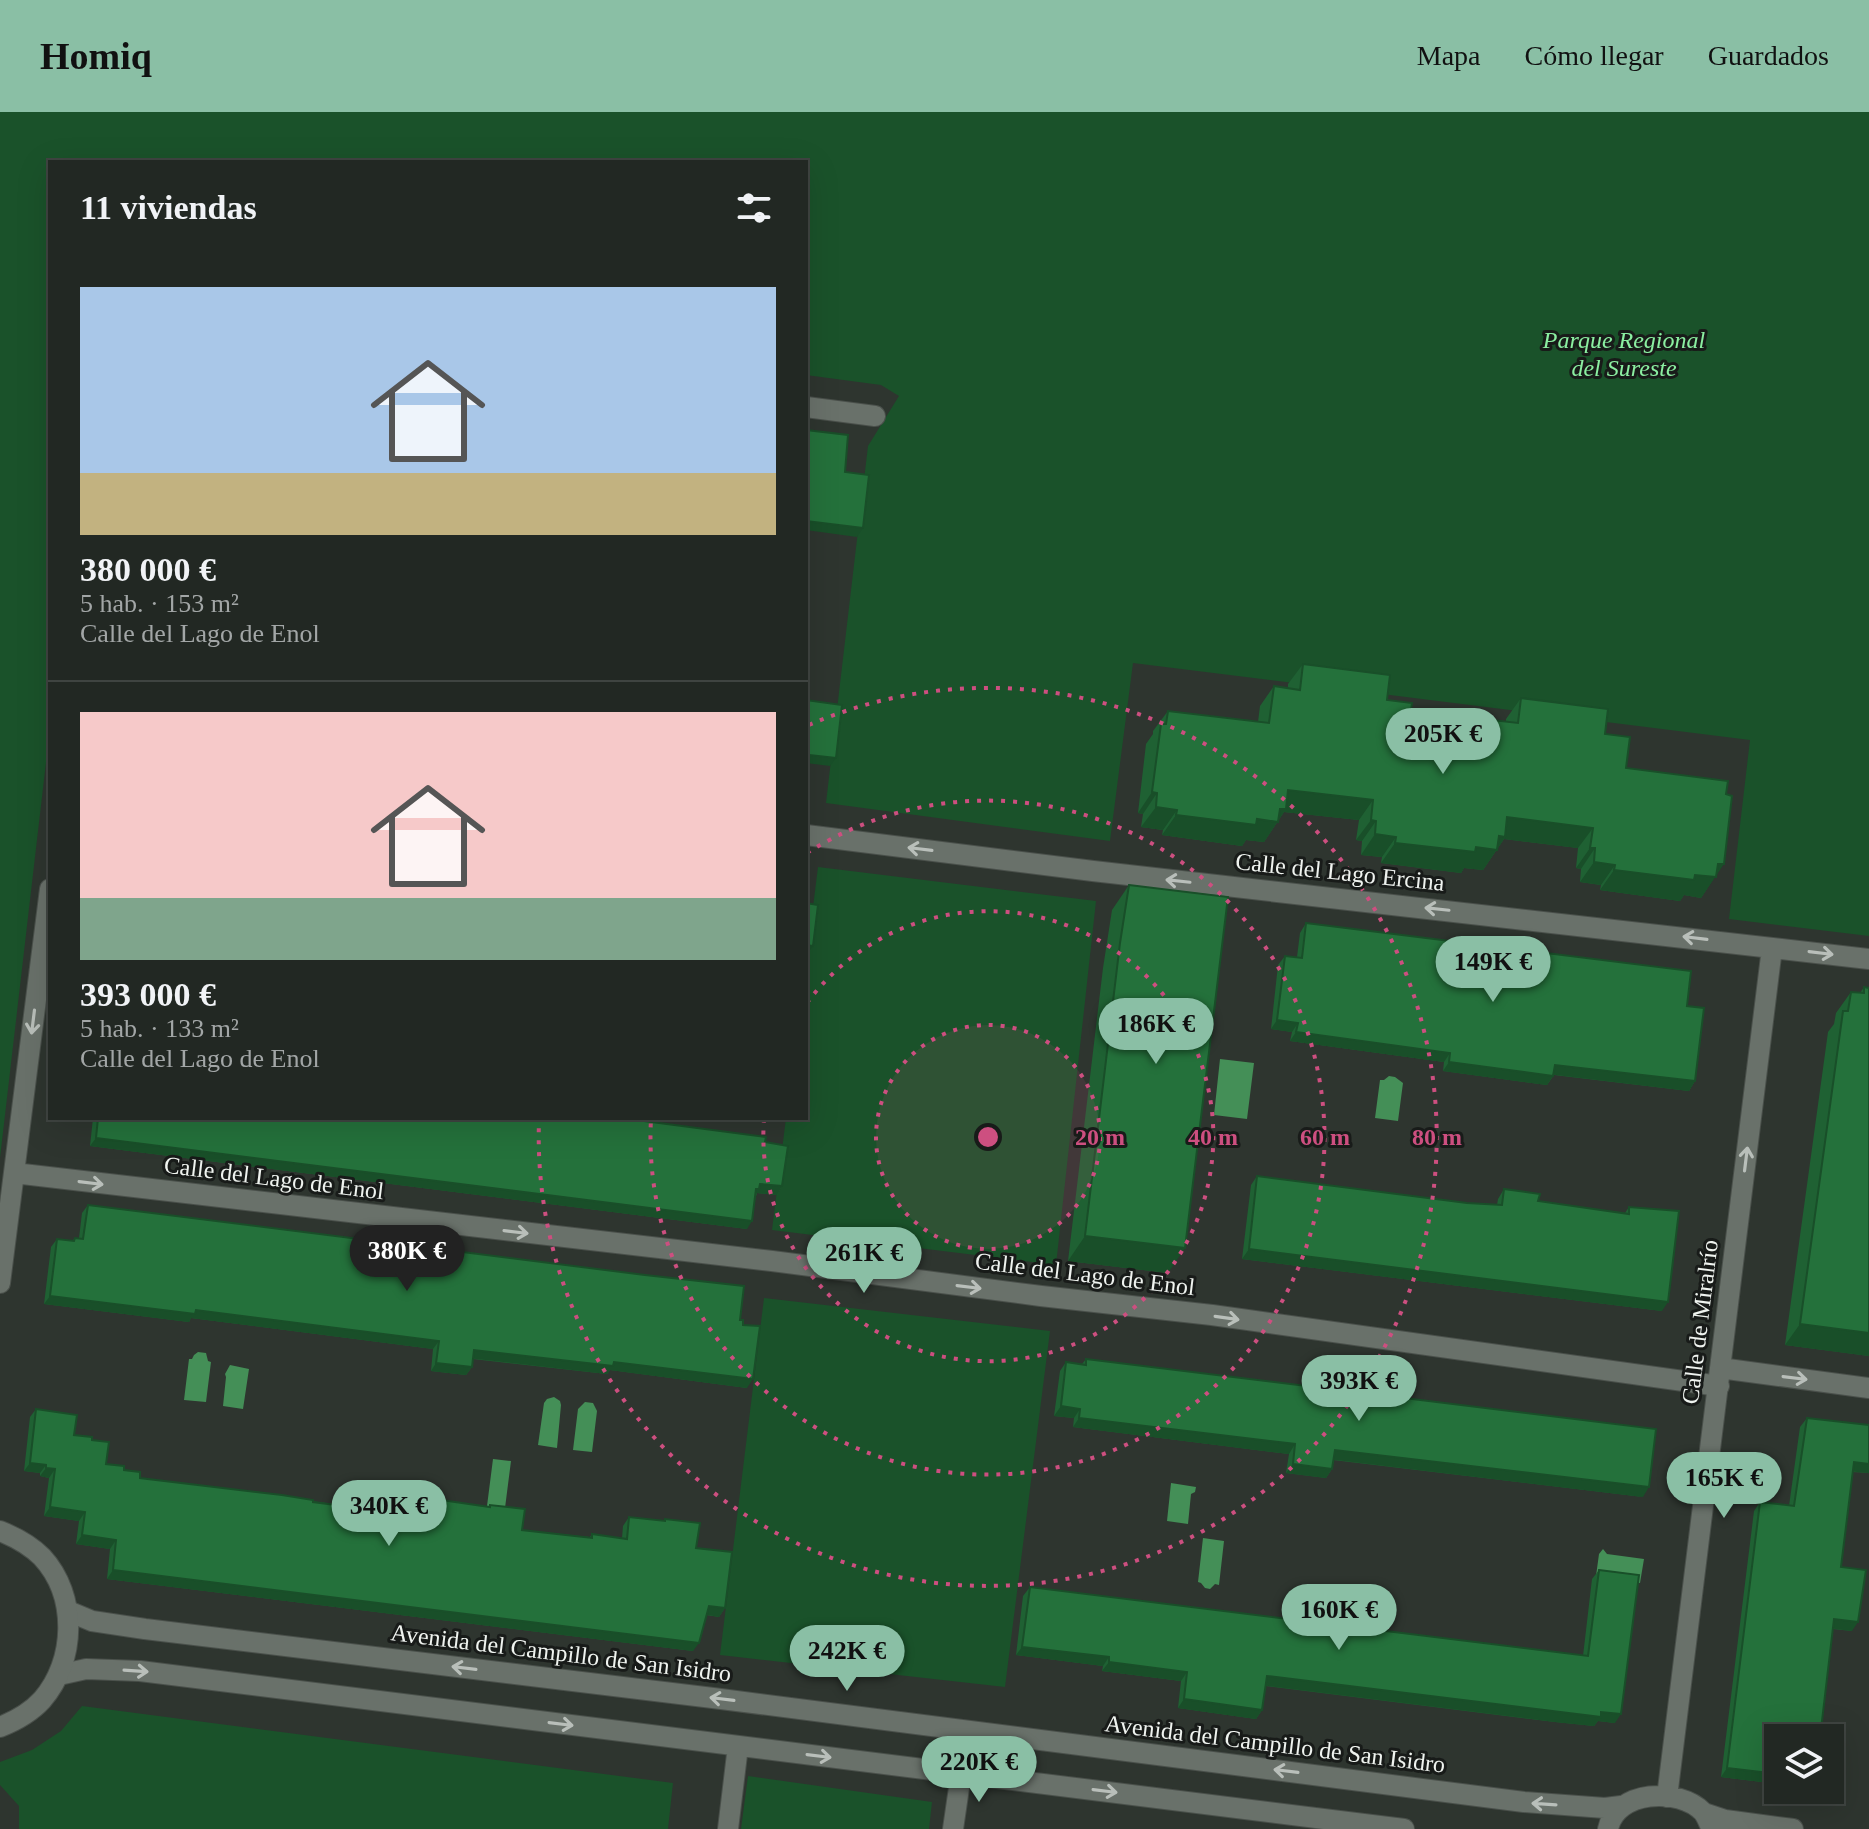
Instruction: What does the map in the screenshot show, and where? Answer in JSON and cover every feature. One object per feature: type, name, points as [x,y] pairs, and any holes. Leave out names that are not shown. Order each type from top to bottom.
[{"type":"street","points":[[808,407],[875,416]]},
{"type":"street","name":"Calle del Lago Ercina","points":[[808,835],[1093,871],[1869,959]]},
{"type":"street","points":[[0,1283],[48,905]]},
{"type":"street","name":"Calle de Miralrío","points":[[1667,1797],[1772,948]]},
{"type":"street","name":"Calle del Lago de Enol","points":[[14,1173],[772,1261],[1720,1377],[1869,1388]]},
{"type":"street","points":[[0,1531],[19,1539],[42,1558],[59,1583],[68,1611],[68,1644],[59,1675],[41,1701],[15,1721],[0,1727]]},
{"type":"street","name":"Avenida del Campillo de San Isidro","points":[[68,1611],[92,1621],[145,1629],[1524,1802],[1605,1808],[1621,1806],[1647,1796],[1667,1797]]},
{"type":"street","points":[[59,1675],[86,1669],[140,1671],[1404,1829]]},
{"type":"street","points":[[728,1829],[738,1746]]},
{"type":"street","points":[[953,1829],[961,1774]]},
{"type":"street","points":[[1667,1797],[1690,1803],[1708,1821],[1725,1820],[1793,1829]]},
{"type":"street","points":[[1608,1829],[1608,1824],[1621,1806]]},
{"type":"green space","name":"Parque Regional del Sureste","points":[[0,112],[1869,112],[1869,936],[1729,919],[1750,740],[1133,663],[1110,841],[826,803],[868,446],[899,396],[881,385],[808,375],[808,160],[48,160],[48,745],[0,1158]]},
{"type":"green space","points":[[818,867],[1096,901],[1056,1265],[772,1230],[786,1120],[808,1120],[808,947]]},
{"type":"green space","points":[[764,1298],[1050,1331],[1005,1687],[720,1655]]},
{"type":"green space","points":[[82,1706],[673,1783],[668,1829],[19,1829],[19,1806],[0,1785],[0,1762],[32,1750],[61,1731]]},
{"type":"green space","points":[[748,1776],[932,1802],[929,1829],[741,1829]]},
{"type":"shaded area","points":[[1220,1059],[1254,1063],[1247,1119],[1214,1115]]},
{"type":"shaded area","points":[[1389,1076],[1403,1083],[1398,1121],[1375,1118],[1380,1080]]},
{"type":"shaded area","points":[[198,1352],[206,1353],[211,1362],[206,1402],[184,1400],[189,1359]]},
{"type":"shaded area","points":[[230,1365],[249,1369],[243,1409],[223,1406],[225,1374]]},
{"type":"shaded area","points":[[554,1397],[561,1405],[557,1448],[538,1445],[544,1403]]},
{"type":"shaded area","points":[[585,1402],[593,1403],[597,1411],[592,1452],[573,1450],[578,1409]]},
{"type":"shaded area","points":[[493,1459],[511,1461],[505,1508],[487,1506]]},
{"type":"shaded area","points":[[1171,1483],[1196,1487],[1191,1494],[1188,1524],[1167,1521]]},
{"type":"shaded area","points":[[1203,1538],[1224,1541],[1219,1585],[1215,1584],[1210,1589],[1198,1582]]},
{"type":"shaded area","points":[[1603,1549],[1607,1554],[1644,1559],[1640,1583],[1596,1576],[1599,1554]]},
{"type":"building","points":[[808,430],[848,435],[845,472],[869,475],[863,528],[808,521]]},
{"type":"building","points":[[1303,664],[1390,675],[1387,700],[1412,703],[1407,741],[1489,751],[1492,720],[1518,723],[1521,698],[1608,709],[1605,734],[1630,737],[1626,768],[1728,781],[1726,794],[1732,796],[1724,864],[1718,864],[1716,877],[1695,875],[1694,880],[1614,870],[1615,865],[1594,862],[1595,848],[1590,848],[1593,828],[1507,817],[1505,837],[1499,836],[1497,850],[1476,847],[1475,852],[1395,843],[1396,837],[1375,834],[1376,821],[1371,820],[1373,800],[1288,790],[1286,809],[1280,809],[1278,822],[1257,819],[1256,825],[1176,815],[1177,810],[1156,807],[1157,793],[1152,792],[1161,724],[1166,724],[1168,711],[1269,723],[1274,686],[1300,690]]},
{"type":"building","points":[[808,700],[842,705],[836,758],[810,755],[808,772]]},
{"type":"building","points":[[1129,885],[1228,897],[1185,1248],[1085,1236]]},
{"type":"building","points":[[808,903],[818,905],[813,946],[808,945]]},
{"type":"building","points":[[1306,923],[1691,971],[1687,1006],[1704,1008],[1695,1081],[1555,1065],[1553,1076],[1449,1062],[1450,1053],[1296,1032],[1298,1023],[1277,1020],[1285,956],[1302,958]]},
{"type":"building","points":[[1864,987],[1869,988],[1869,1333],[1800,1324],[1843,1011],[1848,1011],[1851,992],[1864,993]]},
{"type":"building","points":[[98,1120],[636,1120],[766,1137],[765,1142],[788,1146],[782,1186],[760,1184],[756,1189],[752,1221],[96,1138]]},
{"type":"building","points":[[1257,1176],[1467,1203],[1502,1205],[1504,1189],[1540,1194],[1538,1201],[1629,1214],[1629,1207],[1679,1211],[1668,1302],[1249,1249]]},
{"type":"building","points":[[88,1205],[744,1286],[740,1320],[743,1320],[743,1325],[760,1326],[753,1379],[614,1362],[613,1366],[474,1350],[472,1367],[436,1363],[439,1341],[196,1310],[195,1314],[50,1296],[57,1239],[83,1239]]},
{"type":"building","points":[[1086,1359],[1656,1429],[1649,1487],[1335,1450],[1332,1469],[1293,1464],[1295,1444],[1079,1418],[1080,1409],[1061,1406],[1066,1362],[1086,1365]]},
{"type":"building","points":[[36,1409],[77,1415],[74,1435],[109,1442],[106,1464],[140,1472],[140,1478],[382,1511],[386,1488],[421,1492],[420,1497],[525,1509],[522,1530],[592,1538],[592,1534],[627,1539],[629,1517],[700,1523],[696,1548],[732,1552],[725,1608],[709,1606],[699,1643],[113,1570],[116,1540],[82,1535],[85,1512],[50,1507],[55,1469],[30,1463]]},
{"type":"building","points":[[1807,1418],[1869,1425],[1869,1464],[1854,1462],[1841,1567],[1866,1570],[1858,1622],[1834,1619],[1822,1724],[1764,1724],[1764,1772],[1727,1768],[1760,1502],[1794,1506]]},
{"type":"building","points":[[1599,1570],[1639,1575],[1621,1714],[1601,1712],[1601,1717],[1267,1676],[1262,1710],[1184,1699],[1187,1672],[1109,1662],[1109,1657],[1022,1647],[1030,1587],[1588,1656]]}]
